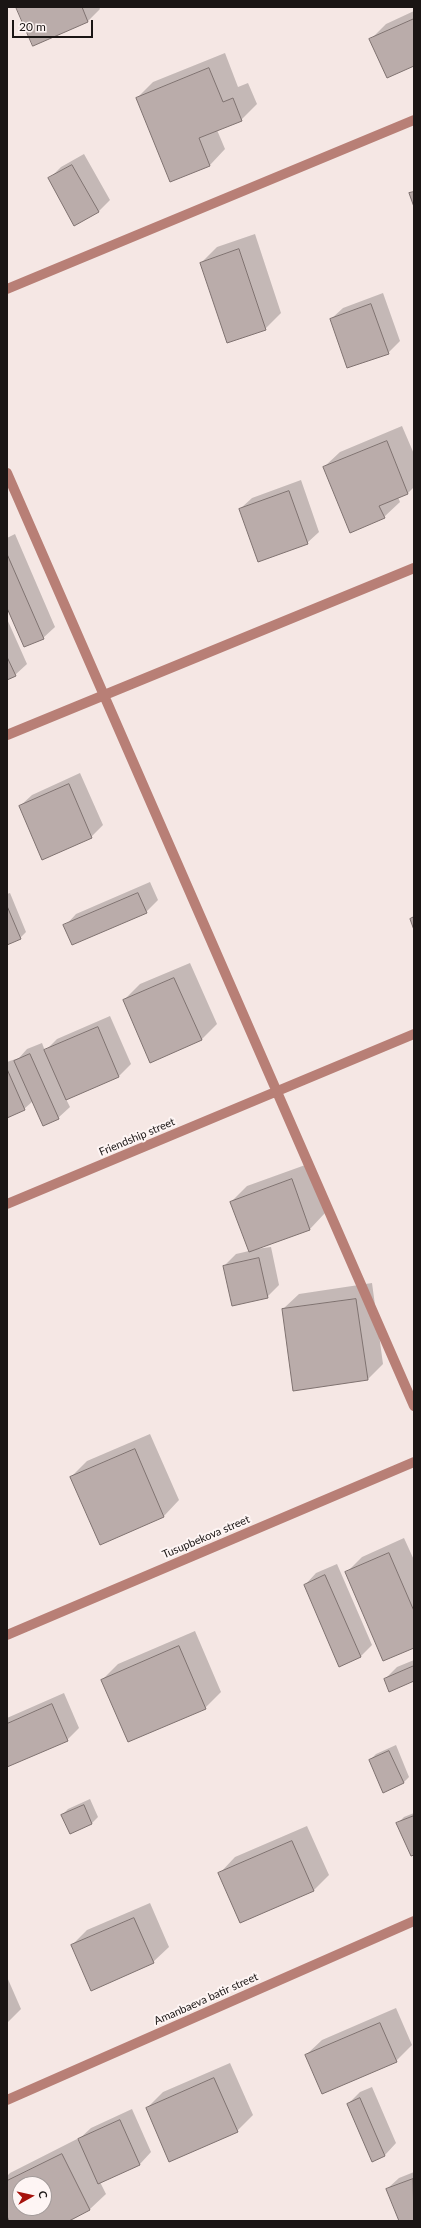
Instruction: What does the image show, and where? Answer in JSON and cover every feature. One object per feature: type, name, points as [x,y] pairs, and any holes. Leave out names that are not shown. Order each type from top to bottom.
[{"type":"street","points":[[7,289],[414,120]]},
{"type":"street","points":[[7,473],[414,1406]]},
{"type":"street","points":[[7,735],[414,568]]},
{"type":"street","name":"Friendship street","points":[[7,1204],[414,1034]]},
{"type":"street","name":"Tusupbekova street","points":[[7,1635],[414,1462]]},
{"type":"street","name":"Amanbaeva batir street","points":[[7,2100],[414,1921]]},
{"type":"building","points":[[16,7],[82,7],[88,22],[33,46]]},
{"type":"building","points":[[414,19],[414,66],[387,78],[369,39]]},
{"type":"building","points":[[209,68],[223,102],[233,98],[242,121],[199,138],[210,166],[170,182],[136,98]]},
{"type":"building","points":[[72,165],[99,212],[74,226],[48,178]]},
{"type":"building","points":[[414,192],[414,207],[409,193]]},
{"type":"building","points":[[239,249],[266,330],[227,343],[200,263]]},
{"type":"building","points":[[371,304],[389,354],[347,368],[330,319]]},
{"type":"building","points":[[387,441],[408,494],[379,506],[385,518],[350,533],[323,467]]},
{"type":"building","points":[[289,491],[308,544],[258,562],[239,509]]},
{"type":"building","points":[[7,554],[44,639],[24,647],[7,608]]},
{"type":"building","points":[[7,657],[16,676],[7,680]]},
{"type":"building","points":[[69,784],[92,838],[42,860],[19,806]]},
{"type":"building","points":[[138,893],[147,913],[72,945],[63,925]]},
{"type":"building","points":[[7,906],[21,939],[7,945]]},
{"type":"building","points":[[414,917],[414,930],[410,919]]},
{"type":"building","points":[[174,978],[202,1040],[150,1063],[123,1000]]},
{"type":"building","points":[[98,1027],[119,1077],[66,1100],[44,1050]]},
{"type":"building","points":[[30,1054],[59,1119],[43,1126],[14,1061]]},
{"type":"building","points":[[7,1069],[25,1110],[7,1118]]},
{"type":"building","points":[[292,1179],[310,1230],[249,1252],[230,1202]]},
{"type":"building","points":[[259,1258],[268,1298],[232,1306],[223,1266]]},
{"type":"building","points":[[356,1299],[368,1380],[293,1391],[282,1309]]},
{"type":"building","points":[[135,1449],[164,1517],[100,1545],[70,1477]]},
{"type":"building","points":[[389,1553],[414,1611],[414,1648],[383,1661],[345,1572]]},
{"type":"building","points":[[325,1575],[361,1657],[339,1667],[304,1585]]},
{"type":"building","points":[[179,1646],[206,1709],[128,1742],[101,1680]]},
{"type":"building","points":[[414,1666],[414,1681],[389,1692],[384,1679]]},
{"type":"building","points":[[52,1704],[68,1741],[7,1767],[7,1724]]},
{"type":"building","points":[[389,1751],[404,1783],[383,1793],[369,1760]]},
{"type":"building","points":[[84,1805],[92,1824],[70,1834],[61,1815]]},
{"type":"building","points":[[414,1816],[414,1855],[411,1856],[396,1823]]},
{"type":"building","points":[[292,1841],[314,1891],[240,1923],[218,1873]]},
{"type":"building","points":[[134,1918],[154,1963],[91,1991],[71,1945]]},
{"type":"building","points":[[380,2023],[397,2062],[322,2094],[305,2055]]},
{"type":"building","points":[[214,2078],[238,2132],[169,2162],[146,2108]]},
{"type":"building","points":[[360,2098],[385,2156],[372,2162],[347,2104]]},
{"type":"building","points":[[120,2120],[140,2165],[98,2184],[78,2139]]},
{"type":"building","points":[[62,2154],[90,2210],[69,2221],[9,2221],[7,2216],[7,2181],[12,2179],[12,2216],[52,2216],[52,2176],[17,2176]]},
{"type":"building","points":[[413,2179],[414,2221],[399,2221],[386,2189]]}]
